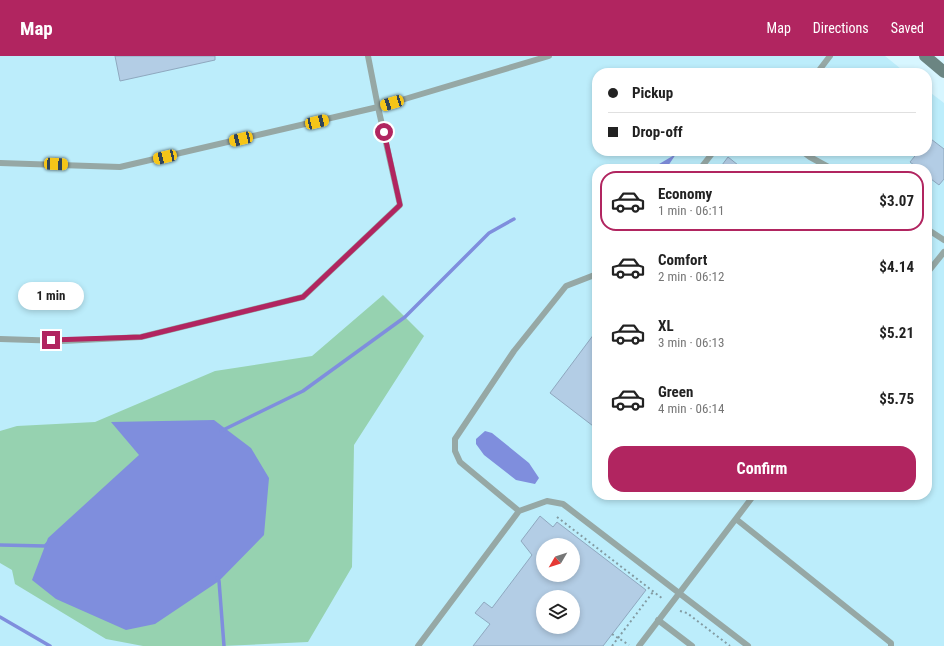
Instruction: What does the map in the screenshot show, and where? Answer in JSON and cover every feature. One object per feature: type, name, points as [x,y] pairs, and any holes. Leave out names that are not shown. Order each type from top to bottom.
[{"type":"main road","points":[[925,56],[944,72]]},
{"type":"lane","points":[[0,339],[63,341],[141,337],[303,297],[400,205],[368,56]]},
{"type":"lane","points":[[0,163],[120,167],[378,108],[549,56]]},
{"type":"lane","points":[[821,68],[830,56]]},
{"type":"lane","points":[[704,164],[710,156]]},
{"type":"lane","points":[[809,156],[823,164]]},
{"type":"lane","points":[[932,232],[944,240]]},
{"type":"lane","points":[[932,266],[944,252]]},
{"type":"lane","points":[[519,511],[460,462],[455,451],[455,439],[514,351],[566,286],[592,276]]},
{"type":"lane","points":[[638,646],[750,500]]},
{"type":"lane","points":[[418,646],[519,511],[547,501],[563,504],[748,646]]},
{"type":"lane","points":[[736,519],[891,643],[891,646]]},
{"type":"lane","points":[[658,620],[692,646]]},
{"type":"path","points":[[557,517],[662,599]]},
{"type":"path","points":[[612,646],[653,592]]},
{"type":"path","points":[[680,611],[687,613],[730,646]]},
{"type":"path","points":[[612,634],[629,645]]},
{"type":"shaded area","points":[[0,56],[885,56],[900,68],[592,68],[592,156],[932,156],[932,94],[944,103],[944,646],[0,646]]},
{"type":"green space","points":[[383,295],[424,336],[354,445],[352,567],[308,642],[222,646],[143,646],[106,639],[15,584],[12,570],[0,563],[0,431],[17,426],[95,422],[215,371],[312,356]]},
{"type":"water","points":[[673,156],[675,156],[669,164],[659,164]]},
{"type":"water","points":[[214,420],[251,448],[269,478],[264,535],[219,581],[155,624],[126,630],[56,599],[32,580],[48,538],[139,455],[111,422]]},
{"type":"water","points":[[485,431],[492,433],[529,463],[539,478],[535,484],[516,480],[484,455],[476,444],[476,439]]},
{"type":"building","points":[[115,56],[215,56],[215,60],[120,81]]},
{"type":"building","points":[[932,140],[944,149],[944,179],[939,185],[932,180],[932,164],[913,164],[910,162],[915,156],[932,156]]},
{"type":"building","points":[[728,157],[737,164],[723,164]]},
{"type":"building","points":[[592,337],[592,425],[550,393]]},
{"type":"building","points":[[540,516],[553,527],[557,522],[578,538],[536,538],[536,582],[580,582],[580,540],[646,590],[603,646],[473,646],[490,624],[475,613],[484,602],[492,608],[532,555],[521,541]]},
{"type":"waterway","points":[[221,431],[303,391],[405,317],[489,233],[514,219]]},
{"type":"waterway","points":[[0,545],[45,546],[48,543]]},
{"type":"waterway","points":[[217,578],[219,581],[224,646]]},
{"type":"waterway","points":[[0,617],[50,646]]},
{"type":"route","points":[[51,340],[63,341],[141,337],[303,297],[400,205],[384,132]]}]
